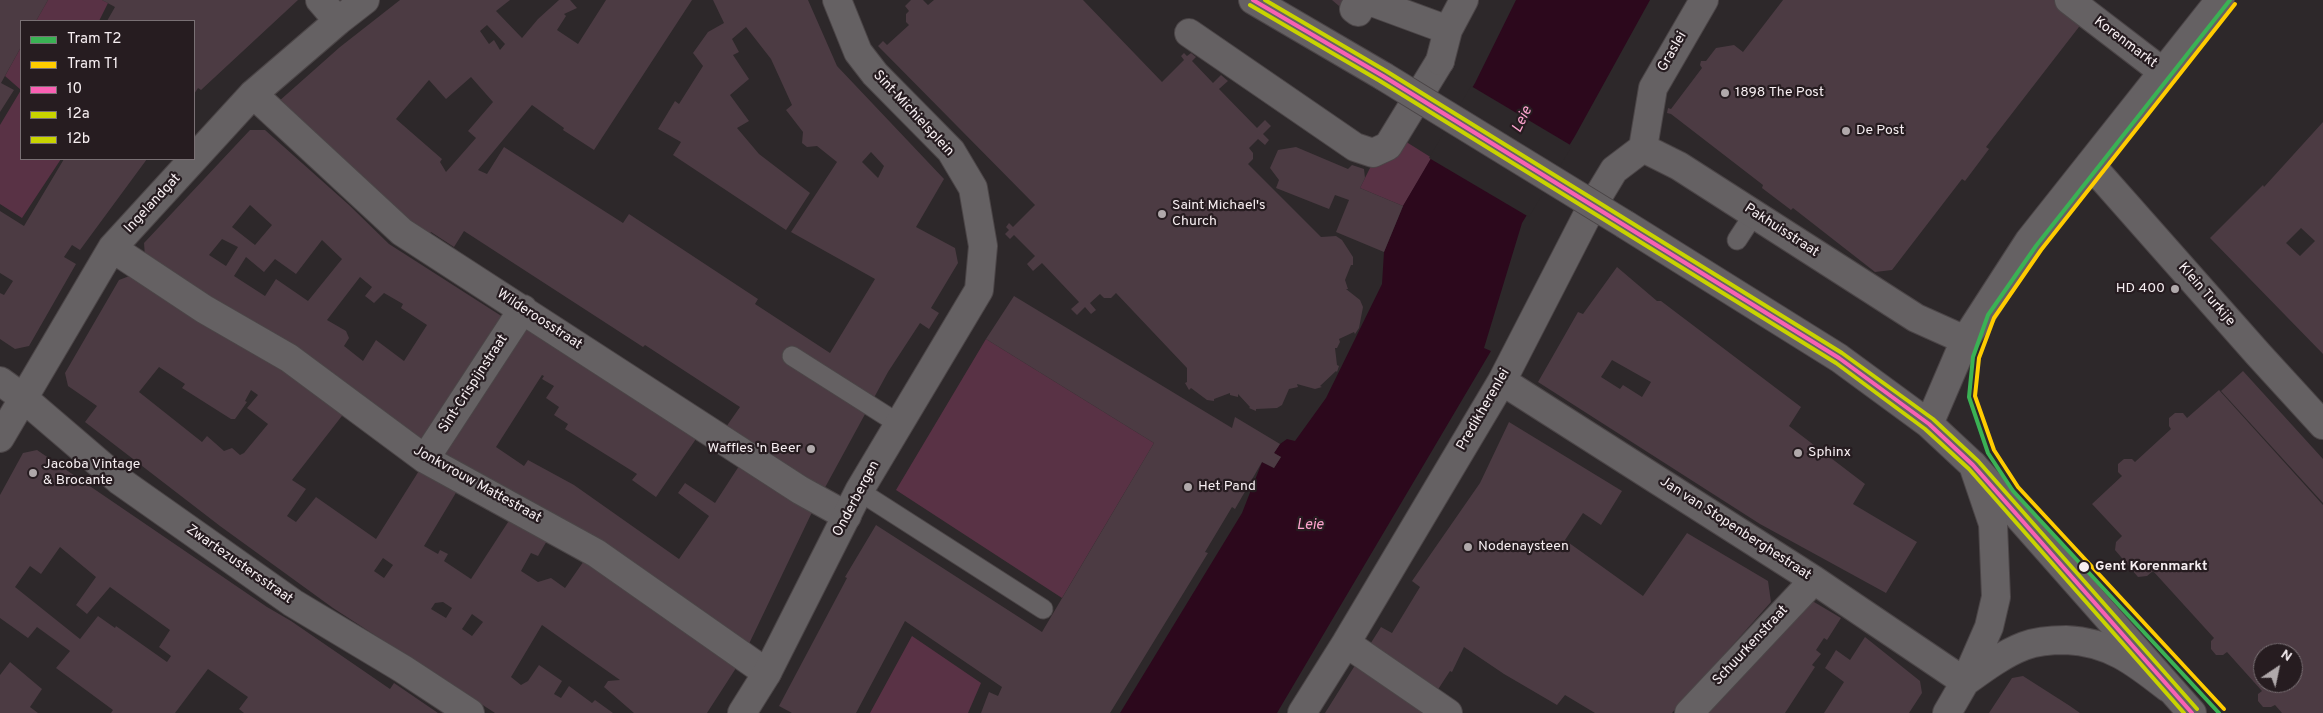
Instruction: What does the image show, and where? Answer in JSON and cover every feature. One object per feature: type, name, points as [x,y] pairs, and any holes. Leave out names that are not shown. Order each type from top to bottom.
[{"type":"street","points":[[320,0],[338,21]]},
{"type":"street","name":"Ingelandgat","points":[[195,157],[253,94],[365,0]]},
{"type":"street","name":"Sint-Michielsplein","points":[[837,0],[858,52],[874,74],[951,151],[973,188],[983,246],[979,290]]},
{"type":"street","points":[[1254,0],[1383,76],[1839,358],[1929,424],[1972,465],[2192,713]]},
{"type":"street","points":[[1189,33],[1355,147],[1373,153],[1388,146],[1440,61],[1448,30],[1464,0]]},
{"type":"street","name":"Graslei","points":[[1643,148],[1653,88],[1704,0]]},
{"type":"street","name":"Korenmarkt","points":[[1929,424],[1965,340],[2029,241],[2220,0]]},
{"type":"street","points":[[1358,12],[1354,9],[1356,5],[1362,2],[1372,2],[1448,30]]},
{"type":"street","name":"Korenmarkt","points":[[2078,7],[2163,72]]},
{"type":"street","name":"Wilderoosstraat","points":[[253,94],[402,232],[800,490],[847,516]]},
{"type":"street","name":"Pakhuisstraat","points":[[1643,148],[1679,166],[1916,318],[1965,340]]},
{"type":"street","name":"Predikherenlei","points":[[1302,713],[1346,643],[1502,381],[1591,208],[1614,170],[1643,148]]},
{"type":"street","name":"Ingelandgat","points":[[0,438],[22,397],[112,248],[193,160]]},
{"type":"street","name":"Klein Turkije","points":[[2090,164],[2323,425]]},
{"type":"street","name":"Jonkvrouw Mattestraat","points":[[112,248],[204,309],[289,358],[425,459],[596,553],[767,673]]},
{"type":"street","name":"Onderbergen","points":[[742,713],[767,673],[859,492],[979,290]]},
{"type":"street","name":"Sint-Crispijnstraat","points":[[425,459],[523,309]]},
{"type":"street","name":"Zwartezustersstraat","points":[[0,381],[22,397],[136,492],[293,603],[403,669],[470,713]]},
{"type":"street","name":"Jan van Stopenberghestraat","points":[[1502,381],[1814,580],[1965,682]]},
{"type":"street","points":[[1947,713],[1965,682],[1989,628],[1996,597],[1993,524],[1972,465]]},
{"type":"street","name":"Schuurkenstraat","points":[[1689,713],[1814,580]]},
{"type":"street","points":[[1965,682],[2025,646],[2054,640],[2083,641],[2107,647],[2135,663],[2168,688]]},
{"type":"street","points":[[1346,643],[1448,713]]},
{"type":"lane","points":[[1737,240],[1754,214]]},
{"type":"lane","points":[[792,356],[899,424]]},
{"type":"lane","points":[[859,492],[1043,609]]},
{"type":"shaded area","points":[[48,0],[102,0],[108,3],[100,20],[37,20]]},
{"type":"shaded area","points":[[20,49],[20,89],[5,76]]},
{"type":"shaded area","points":[[20,92],[20,160],[60,160],[22,218],[0,204],[0,125]]},
{"type":"shaded area","points":[[1400,138],[1432,158],[1403,206],[1360,188],[1374,160]]},
{"type":"shaded area","points":[[986,339],[1154,443],[1062,598],[896,490]]},
{"type":"shaded area","points":[[912,636],[981,683],[968,713],[870,713]]},
{"type":"water","name":"Leie","points":[[1516,0],[1650,0],[1575,136],[1522,223],[1484,348],[1491,351],[1277,713],[1120,713],[1242,513],[1262,462],[1274,468],[1281,457],[1274,453],[1280,444],[1287,439],[1295,441],[1326,398],[1382,284],[1384,252],[1403,206],[1475,83]]},
{"type":"pier","points":[[1471,86],[1572,146],[1529,217],[1429,158]]},
{"type":"building","points":[[0,0],[48,0],[37,20],[20,20],[20,49],[1,83],[14,90],[0,112]]},
{"type":"building","points":[[102,0],[298,0],[201,90],[198,88],[195,92],[195,20],[108,20],[115,7]]},
{"type":"building","points":[[400,0],[510,0],[496,11],[522,38],[538,19],[559,0],[570,0],[577,8],[564,14],[566,16],[557,30],[578,44],[606,0],[692,0],[594,150],[563,130],[564,128],[532,105],[478,170],[487,174],[504,147],[623,223],[629,214],[758,299],[755,304],[830,353],[875,279],[791,232],[837,162],[817,146],[807,147],[802,143],[803,132],[786,110],[792,105],[771,59],[746,27],[732,39],[739,52],[733,55],[749,79],[730,95],[749,121],[737,128],[759,154],[810,193],[786,230],[673,155],[681,142],[658,129],[675,101],[679,104],[703,66],[693,53],[708,32],[724,23],[713,0],[808,0],[837,66],[944,179],[916,227],[955,248],[958,263],[931,308],[939,313],[929,329],[920,323],[888,372],[822,493],[726,427],[740,407],[645,345],[643,347],[464,231],[454,247],[431,232],[428,236],[402,217],[278,102],[340,47]],"holes":[[[487,25],[505,44],[500,50],[494,40],[489,44],[480,31]],[[471,77],[493,102],[468,131],[476,138],[446,172],[440,162],[442,159],[396,119],[429,80],[446,99]],[[871,152],[884,166],[878,178],[862,162]]]},
{"type":"building","name":"Saint Michael's Church","points":[[911,0],[923,0],[928,5],[934,0],[1083,0],[1162,82],[1184,60],[1181,56],[1184,53],[1187,56],[1191,53],[1196,57],[1192,61],[1213,83],[1221,75],[1228,81],[1219,89],[1257,128],[1265,120],[1271,126],[1263,134],[1269,140],[1265,145],[1258,139],[1249,148],[1253,153],[1253,159],[1248,164],[1321,237],[1336,236],[1342,240],[1353,257],[1353,265],[1351,265],[1345,280],[1348,289],[1346,289],[1360,300],[1363,307],[1359,328],[1355,334],[1354,332],[1339,339],[1340,342],[1337,348],[1335,348],[1337,365],[1339,366],[1337,372],[1320,386],[1322,387],[1315,389],[1297,384],[1298,387],[1289,389],[1282,405],[1277,408],[1256,409],[1256,411],[1249,408],[1238,394],[1238,397],[1230,395],[1230,393],[1214,399],[1214,401],[1207,400],[1191,388],[1189,390],[1185,383],[1187,382],[1187,368],[1116,293],[1111,298],[1104,298],[1100,294],[1090,303],[1096,310],[1091,314],[1085,307],[1077,315],[1071,309],[1079,302],[1042,263],[1033,271],[1027,264],[1035,256],[1014,235],[1010,239],[1005,234],[1009,230],[1006,227],[1009,223],[1013,227],[1035,205],[878,46],[883,41],[887,45],[909,25],[906,22],[906,14],[909,11],[905,6]]},
{"type":"building","points":[[1332,0],[1345,0],[1339,6]]},
{"type":"building","name":"De Post","points":[[1783,0],[2058,0],[2082,23],[1986,147],[1989,149],[1965,181],[1962,179],[1892,270],[1875,272],[1793,208],[1791,210],[1762,188],[1763,185],[1671,114],[1667,113],[1668,108],[1671,109],[1702,68],[1700,65],[1701,61],[1706,61],[1716,48],[1734,45],[1743,52]]},
{"type":"building","points":[[2323,122],[2323,354],[2210,238],[2263,185],[2264,187]],"holes":[[[2301,228],[2315,241],[2300,256],[2286,243]]]},
{"type":"building","points":[[250,130],[265,130],[349,205],[389,244],[506,319],[422,441],[145,257],[144,243]],"holes":[[[250,205],[272,225],[255,245],[232,227]],[[222,239],[238,247],[226,266],[209,255]],[[322,240],[342,259],[308,301],[276,279],[265,296],[234,276],[246,257],[264,272],[275,259],[296,274]],[[360,277],[372,287],[365,296],[374,303],[384,293],[403,304],[401,308],[427,325],[404,361],[376,340],[363,361],[344,346],[349,338],[346,331],[327,320]]]},
{"type":"building","points":[[1296,147],[1348,169],[1352,165],[1364,169],[1365,178],[1360,188],[1403,206],[1384,252],[1336,232],[1349,200],[1335,195],[1329,209],[1276,188],[1279,180],[1270,168],[1278,150]]},
{"type":"building","points":[[63,160],[146,160],[80,250],[72,245],[64,257],[76,264],[29,346],[15,349],[0,339],[0,293],[4,295],[13,281],[0,273],[0,211],[24,226]]},
{"type":"building","points":[[1617,267],[1657,301],[1661,301],[1801,407],[1789,426],[1865,484],[1853,504],[1917,542],[1886,593],[1760,524],[1538,382],[1578,312],[1583,314]],"holes":[[[1612,360],[1651,382],[1642,397],[1623,385],[1620,389],[1601,377]]]},
{"type":"building","points":[[132,275],[252,348],[345,412],[292,480],[306,489],[287,516],[296,522],[316,497],[376,539],[422,466],[460,486],[424,546],[438,554],[440,550],[448,554],[444,561],[471,579],[512,516],[548,539],[538,556],[531,553],[521,571],[538,582],[551,578],[565,588],[586,558],[738,665],[707,713],[634,713],[604,687],[608,681],[620,680],[542,625],[511,677],[521,685],[528,681],[539,665],[562,681],[554,694],[561,698],[569,686],[592,703],[595,700],[613,713],[495,713],[333,608],[220,526],[85,422],[97,406],[68,386],[65,373],[119,280]],"holes":[[[159,367],[185,384],[182,388],[231,419],[235,419],[247,402],[245,401],[251,390],[258,395],[247,408],[268,424],[244,453],[240,455],[232,448],[224,451],[207,436],[202,442],[139,392]],[[383,558],[393,565],[384,578],[374,571]],[[443,602],[452,608],[446,618],[431,609],[435,603]],[[472,614],[483,622],[472,636],[462,629]]]},
{"type":"building","name":"Het Pand","points":[[1014,296],[1232,428],[1235,417],[1280,444],[1274,453],[1281,457],[1274,468],[1262,462],[1235,509],[1232,507],[1205,552],[1208,553],[1110,713],[981,713],[989,692],[998,696],[1002,687],[905,621],[856,713],[792,713],[779,706],[847,578],[845,577],[876,525],[1042,632],[1154,443],[986,339]]},
{"type":"building","points":[[524,326],[698,436],[656,497],[632,480],[637,474],[565,429],[568,424],[554,415],[559,407],[546,398],[554,386],[542,379],[544,376],[542,375],[496,447],[524,466],[528,460],[574,485],[679,559],[709,516],[678,493],[685,483],[715,503],[741,463],[815,506],[747,648],[554,514],[444,458],[444,455]]},
{"type":"building","points":[[2243,371],[2323,459],[2323,503],[2221,391]]},
{"type":"building","points":[[2219,390],[2323,505],[2323,713],[2282,713],[2275,705],[2263,707],[2258,701],[2259,693],[2303,693],[2303,643],[2253,643],[2253,681],[2227,652],[2223,655],[2216,655],[2211,649],[2211,641],[2214,638],[2153,571],[2147,576],[2138,577],[2115,550],[2116,542],[2122,536],[2092,504],[2122,476],[2118,472],[2118,464],[2124,459],[2132,459],[2135,462],[2171,429],[2169,418],[2175,413],[2183,413],[2187,418]]},
{"type":"building","points":[[1509,422],[1622,491],[1601,525],[1583,513],[1565,540],[1643,596],[1687,533],[1768,581],[1771,602],[1672,713],[1595,713],[1565,695],[1557,705],[1504,674],[1464,647],[1452,672],[1450,671],[1435,694],[1367,649],[1381,627],[1392,633],[1420,587],[1412,581],[1480,483]]},
{"type":"building","points":[[37,450],[390,689],[394,683],[438,713],[244,713],[239,709],[248,697],[208,669],[175,713],[111,713],[113,710],[56,668],[70,651],[37,627],[28,638],[0,618],[0,495],[23,453]],"holes":[[[60,547],[96,577],[76,605],[87,614],[110,587],[170,630],[159,647],[171,656],[167,662],[116,626],[115,628],[98,616],[80,639],[15,587],[30,566],[41,574]]]},
{"type":"building","points":[[1809,599],[1841,618],[1827,640],[1824,638],[1816,650],[1821,654],[1812,665],[1815,667],[1785,713],[1704,713]]},
{"type":"building","points":[[1865,637],[1920,681],[1922,693],[1909,713],[1824,713],[1844,682],[1825,668],[1836,650],[1850,660]]},
{"type":"building","points":[[1359,659],[1434,713],[1325,713]]},
{"type":"building","points":[[10,662],[42,689],[30,707],[38,713],[0,713],[0,675]]},
{"type":"building","points":[[2023,676],[2080,713],[1989,713],[2012,678]]},
{"type":"tram line","name":"T2","points":[[2219,713],[2013,491],[1988,453],[1969,397],[1973,357],[1988,315],[2036,246],[2230,0]]},
{"type":"tram line","name":"T1","points":[[2224,709],[2018,487],[1994,450],[1975,396],[1979,358],[1994,318],[2041,250],[2235,4]]},
{"type":"tram line","points":[[2013,491],[2084,594],[2168,688]]},
{"type":"transit line","name":"10","points":[[1253,0],[1383,76],[1839,358],[1929,424],[1973,465],[2192,713]]},
{"type":"transit line","name":"12b","points":[[1265,0],[1386,71],[1842,353],[1933,419],[1978,461],[2197,709]]},
{"type":"transit line","name":"12a","points":[[1250,5],[1380,81],[1836,363],[1925,429],[1969,469],[2184,713]]},
{"type":"place","name":"1898 The Post","points":[[1725,93]]},
{"type":"place","name":"De Post","points":[[1846,131]]},
{"type":"place","name":"Saint Michael's Church","points":[[1162,214]]},
{"type":"place","name":"HD 400","points":[[2175,289]]},
{"type":"place","name":"Waffles 'n Beer","points":[[811,449]]},
{"type":"place","name":"Sphinx","points":[[1798,453]]},
{"type":"place","name":"Jacoba Vintage & Brocante","points":[[33,473]]},
{"type":"place","name":"Het Pand","points":[[1188,487]]},
{"type":"place","name":"Nodenaysteen","points":[[1468,547]]},
{"type":"place","name":"Gent Korenmarkt","points":[[2084,567]]}]
